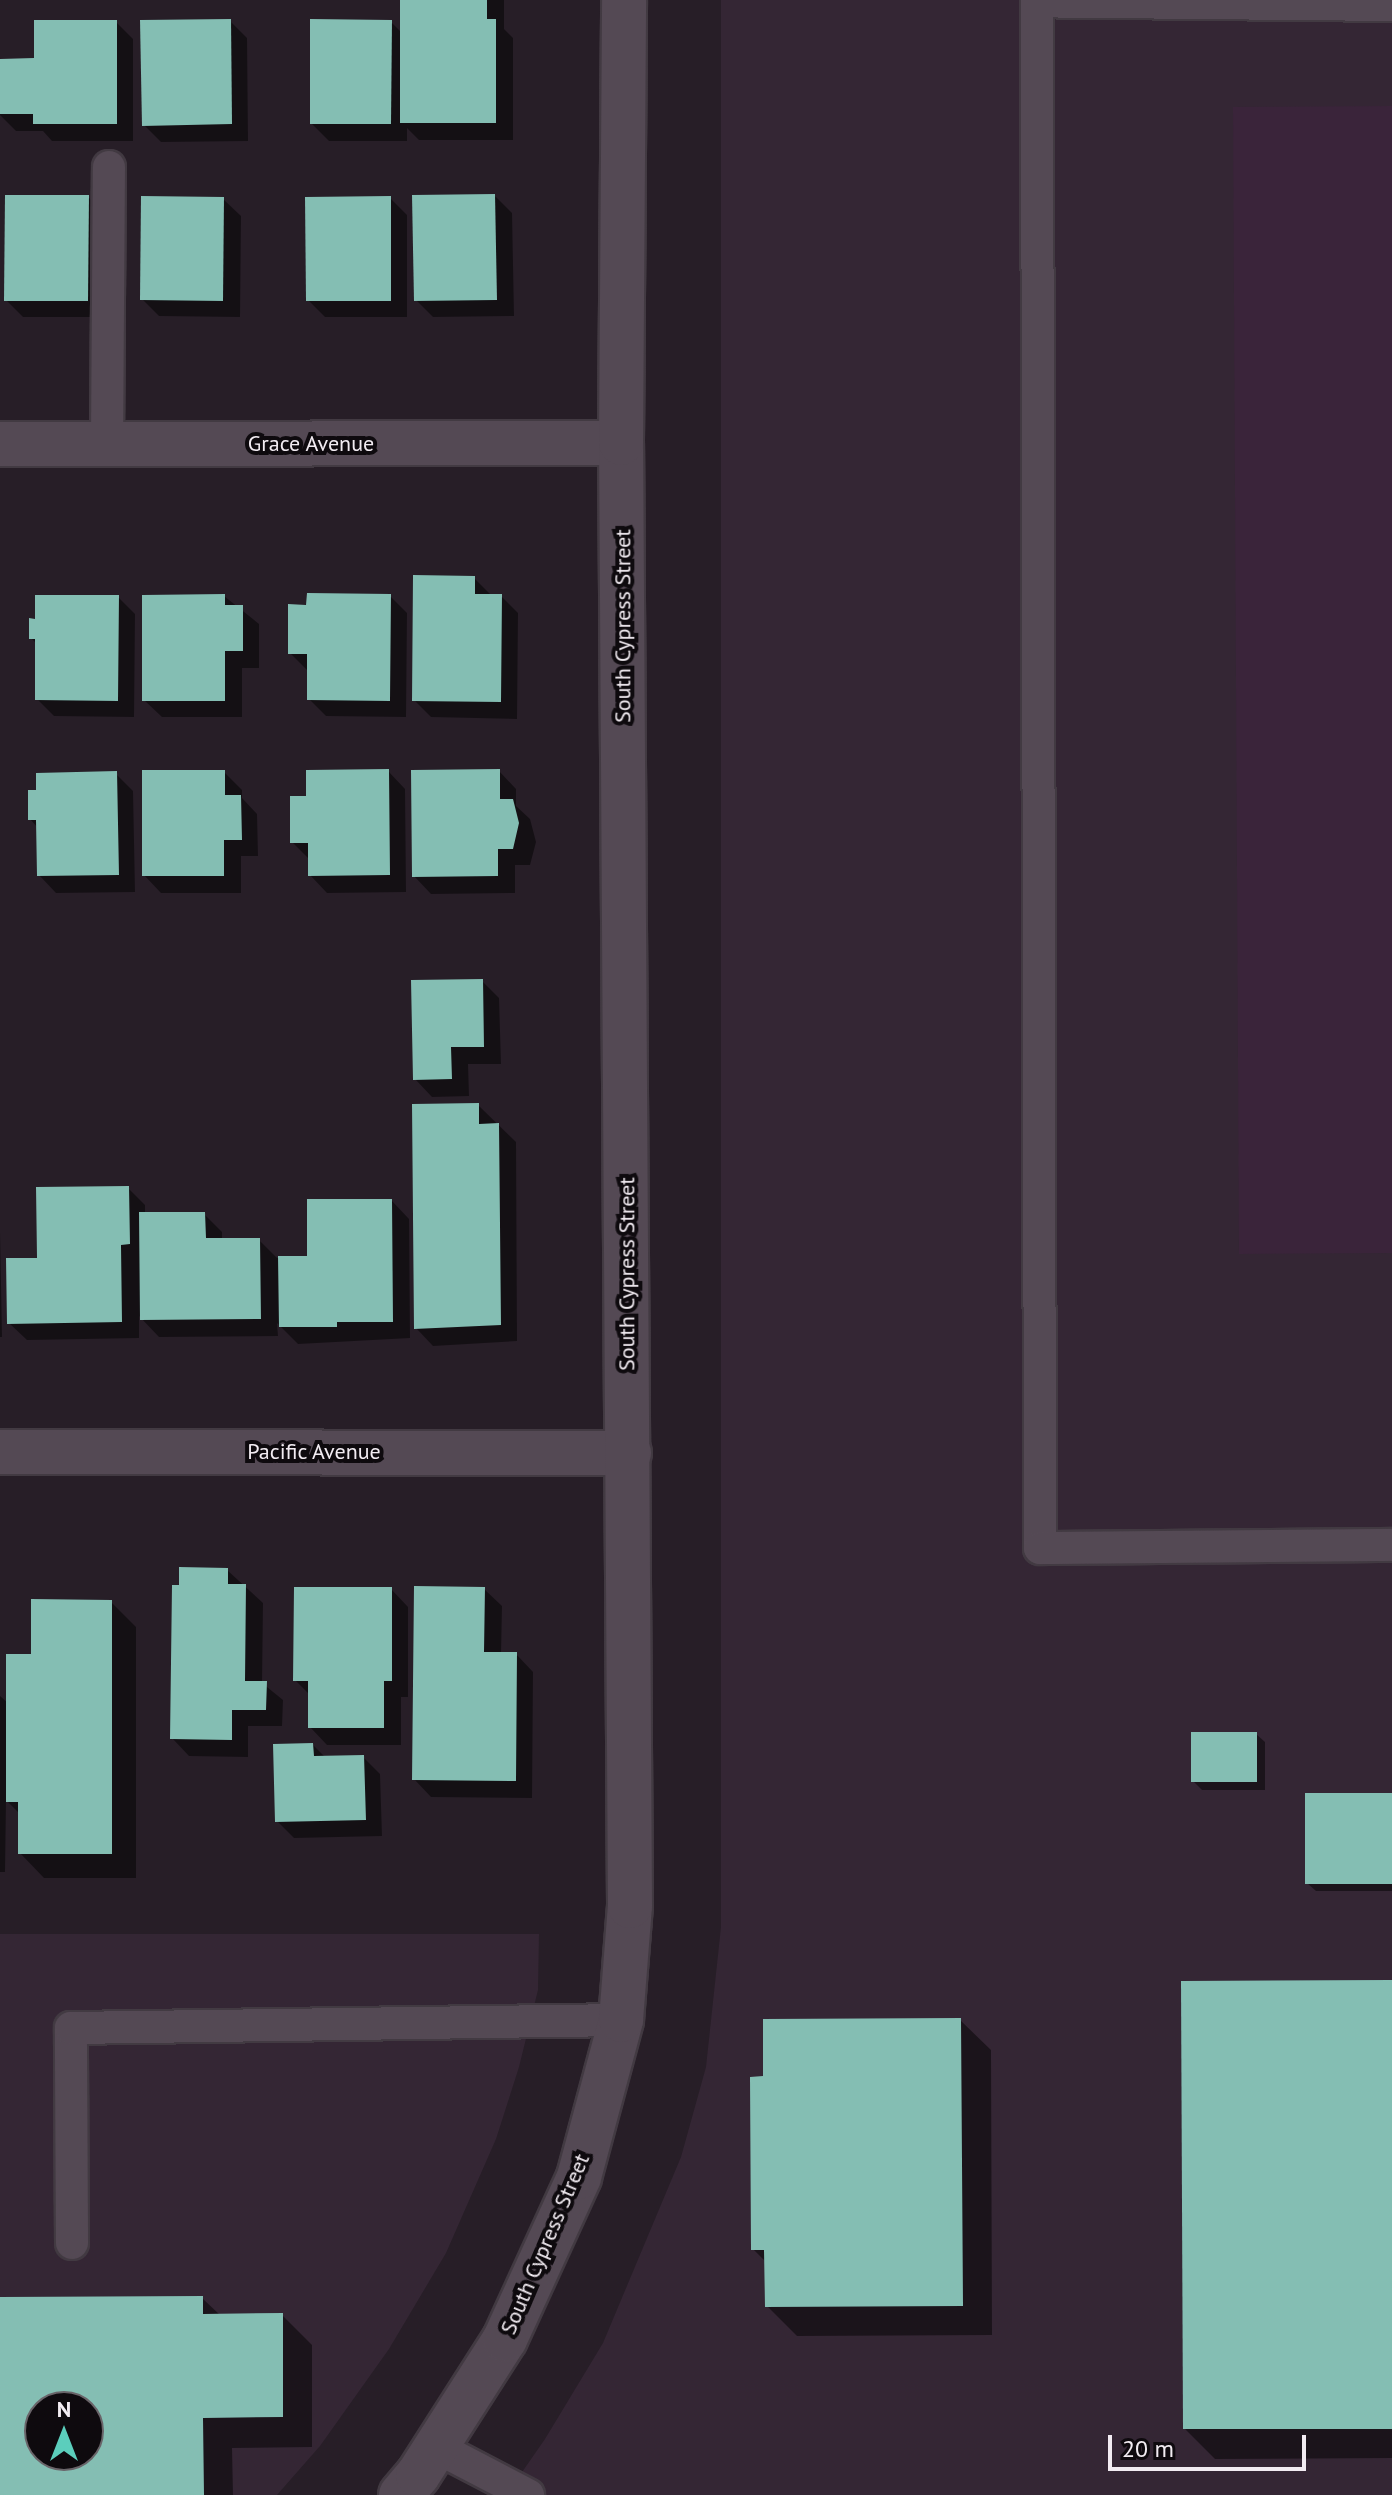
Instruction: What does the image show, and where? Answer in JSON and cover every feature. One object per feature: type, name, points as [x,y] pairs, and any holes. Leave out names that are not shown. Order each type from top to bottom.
[{"type":"street","name":"South Cypress Street","points":[[401,2495],[436,2447],[505,2339],[579,2177],[621,2020],[630,1906],[621,443],[624,0]]},
{"type":"street","name":"Grace Avenue","points":[[0,444],[621,443]]},
{"type":"street","name":"Pacific Avenue","points":[[0,1452],[629,1453]]},
{"type":"lane","points":[[1392,5],[1037,1],[1040,1548],[1392,1545]]},
{"type":"lane","points":[[107,444],[109,167]]},
{"type":"lane","points":[[72,2243],[71,2028],[621,2020]]},
{"type":"lane","points":[[436,2447],[528,2495]]},
{"type":"shaded area","points":[[721,0],[1392,0],[1392,2495],[506,2495],[545,2439],[603,2343],[681,2157],[706,2067],[721,1927]]},
{"type":"shaded area","points":[[1392,106],[1392,1253],[1239,1254],[1233,107]]},
{"type":"shaded area","points":[[0,1934],[539,1934],[538,1990],[519,2067],[496,2139],[446,2253],[389,2349],[320,2446],[277,2495],[0,2495]]},
{"type":"building","points":[[400,0],[487,0],[487,19],[496,19],[496,123],[400,123]]},
{"type":"building","points":[[231,19],[232,124],[142,126],[140,20]]},
{"type":"building","points":[[310,19],[392,20],[391,124],[310,124]]},
{"type":"building","points":[[34,20],[117,20],[117,124],[33,124],[33,114],[0,114],[0,59],[34,58]]},
{"type":"building","points":[[495,194],[497,300],[414,301],[412,195]]},
{"type":"building","points":[[5,195],[89,195],[88,301],[4,301]]},
{"type":"building","points":[[141,196],[224,197],[223,301],[140,300]]},
{"type":"building","points":[[391,196],[391,301],[306,301],[305,197]]},
{"type":"building","points":[[413,575],[475,576],[475,594],[502,594],[501,702],[412,701]]},
{"type":"building","points":[[307,593],[391,594],[390,701],[307,700],[307,654],[288,654],[288,604],[306,605]]},
{"type":"building","points":[[225,594],[225,605],[243,605],[243,651],[225,651],[225,701],[142,701],[142,595]]},
{"type":"building","points":[[35,595],[119,595],[118,701],[35,700],[35,639],[29,639],[29,618],[35,619]]},
{"type":"building","points":[[389,769],[390,875],[308,876],[308,843],[290,843],[290,796],[306,796],[306,770]]},
{"type":"building","points":[[500,769],[500,799],[513,799],[519,823],[513,849],[498,849],[498,876],[412,877],[411,770]]},
{"type":"building","points":[[142,770],[225,770],[225,795],[241,795],[242,840],[224,840],[224,876],[142,876]]},
{"type":"building","points":[[117,771],[119,875],[37,876],[36,820],[28,820],[28,790],[36,790],[36,773]]},
{"type":"building","points":[[483,979],[484,1047],[451,1047],[452,1079],[413,1080],[411,980]]},
{"type":"building","points":[[479,1103],[479,1124],[499,1123],[501,1325],[414,1329],[412,1104]]},
{"type":"building","points":[[129,1186],[130,1244],[121,1245],[122,1322],[7,1324],[6,1258],[37,1258],[36,1187]]},
{"type":"building","points":[[307,1199],[392,1199],[393,1322],[337,1322],[337,1327],[279,1327],[278,1256],[307,1256]]},
{"type":"building","points":[[139,1212],[205,1212],[206,1238],[260,1238],[261,1319],[140,1320]]},
{"type":"building","points":[[179,1567],[228,1568],[228,1584],[246,1584],[245,1681],[267,1681],[266,1710],[232,1710],[232,1740],[170,1739],[172,1585],[179,1585]]},
{"type":"building","points":[[414,1586],[485,1587],[484,1652],[517,1652],[516,1781],[412,1780]]},
{"type":"building","points":[[294,1587],[392,1587],[392,1681],[384,1681],[384,1728],[308,1728],[308,1681],[293,1681]]},
{"type":"building","points":[[31,1599],[112,1600],[112,1854],[18,1854],[18,1802],[6,1802],[6,1654],[31,1654]]},
{"type":"building","points":[[1191,1732],[1257,1732],[1257,1782],[1191,1782]]},
{"type":"building","points":[[313,1743],[314,1756],[364,1755],[366,1820],[275,1822],[273,1744]]},
{"type":"building","points":[[1305,1793],[1392,1793],[1392,1884],[1305,1884]]},
{"type":"building","points":[[1392,1980],[1392,2429],[1183,2429],[1181,1981]]},
{"type":"building","points":[[961,2018],[963,2306],[765,2307],[764,2250],[751,2250],[750,2077],[763,2076],[763,2019]]},
{"type":"building","points":[[203,2296],[203,2314],[283,2313],[283,2417],[203,2418],[204,2495],[0,2495],[0,2297]]}]
